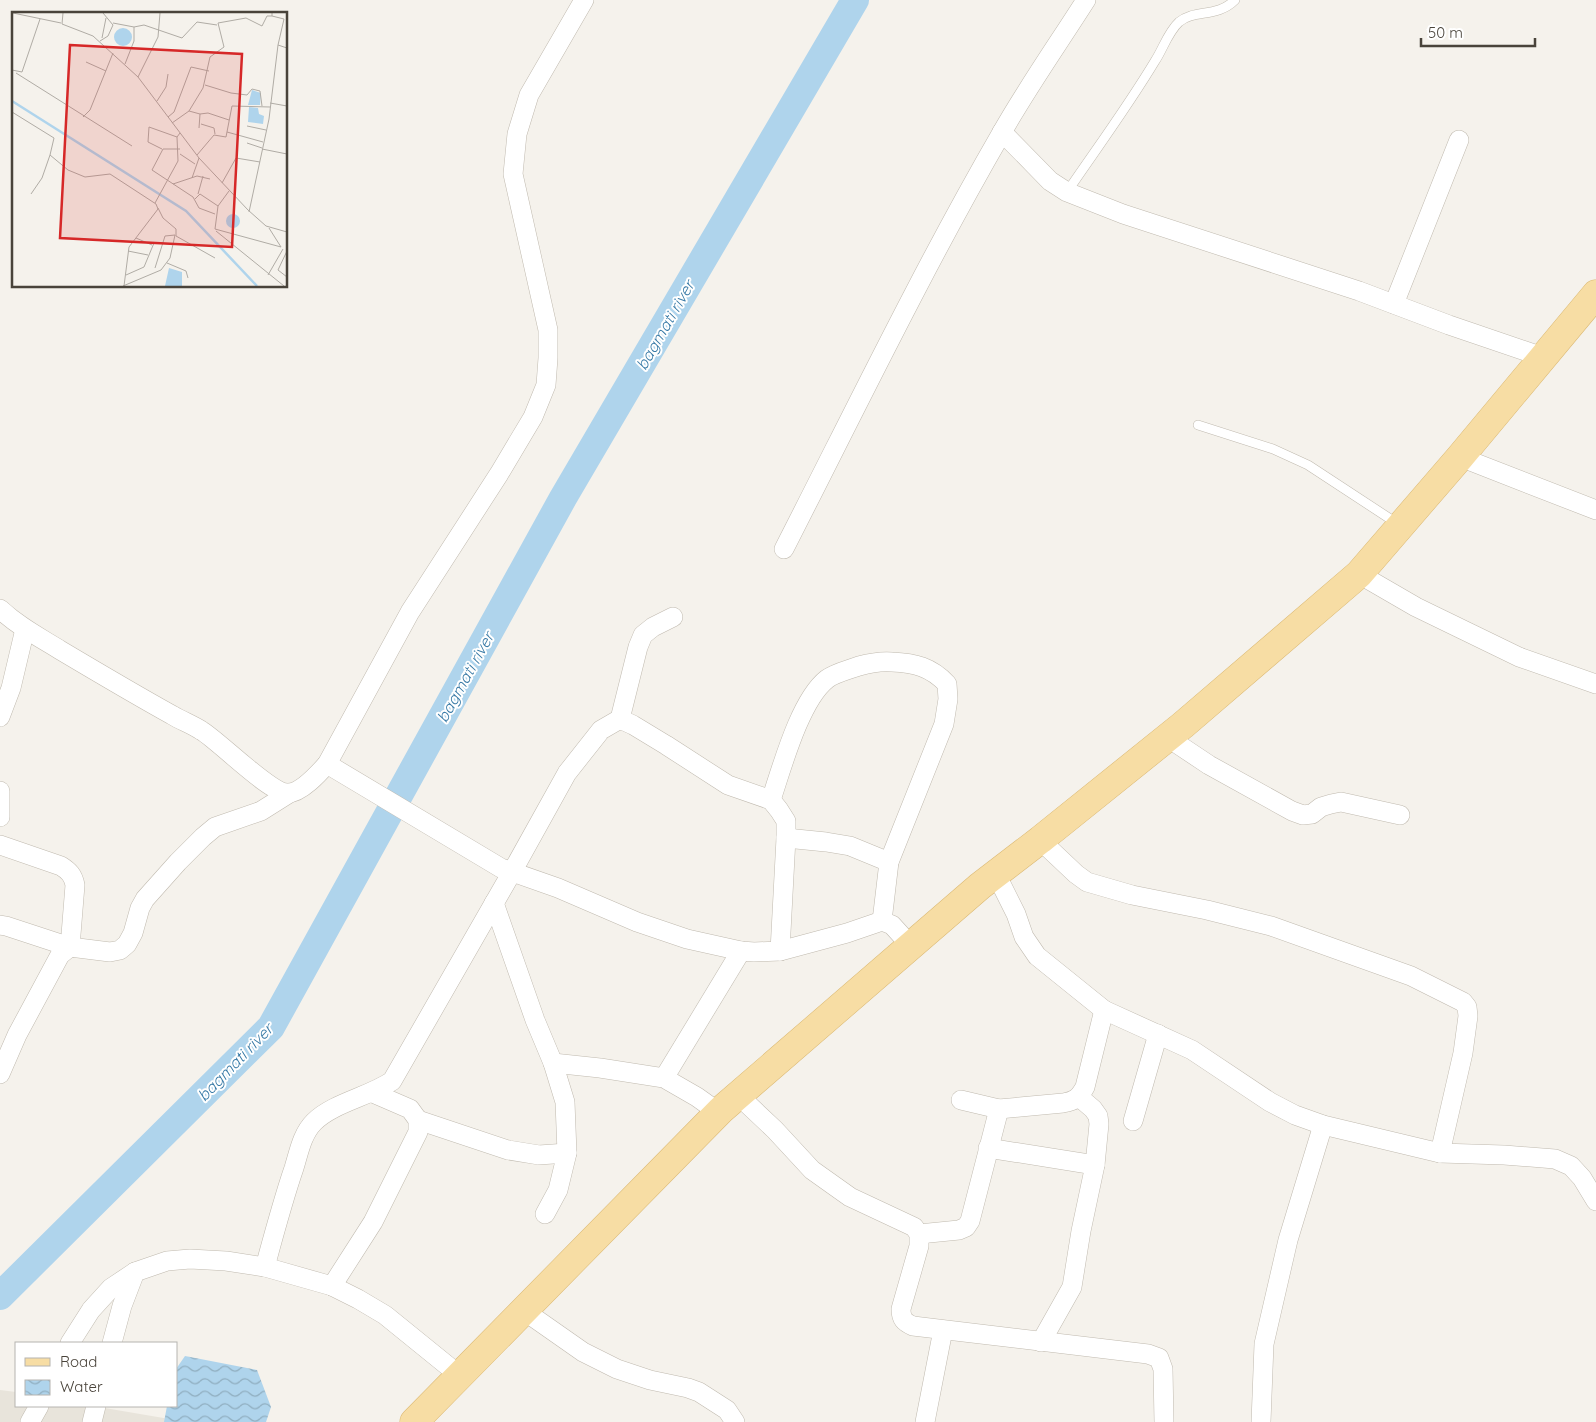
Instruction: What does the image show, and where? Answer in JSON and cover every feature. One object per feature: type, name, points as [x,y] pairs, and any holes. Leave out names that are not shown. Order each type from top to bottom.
[{"type":"main road","points":[[414,1422],[728,1103],[996,874],[1167,737],[1359,574],[1460,457],[1596,294]]},
{"type":"street","points":[[0,925],[70,947],[110,952],[120,950],[127,944],[133,934],[140,908],[145,899],[203,837],[215,827],[261,811],[288,794],[295,792],[315,778],[327,764],[410,612],[499,474],[533,417],[546,385],[548,330],[513,174],[517,134],[529,95],[584,0]]},
{"type":"street","points":[[784,548],[901,317],[1002,132],[1086,0]]},
{"type":"street","points":[[1002,132],[1050,181],[1067,192],[1123,214],[1360,291],[1449,325],[1543,357]]},
{"type":"street","points":[[1394,304],[1459,140]]},
{"type":"street","points":[[1460,457],[1596,510]]},
{"type":"street","points":[[1359,574],[1416,607],[1519,657],[1596,684]]},
{"type":"street","points":[[0,609],[10,619],[25,629],[100,674],[203,731],[249,769],[288,794]]},
{"type":"street","points":[[620,720],[638,647],[643,635],[653,627],[673,617]]},
{"type":"street","points":[[0,717],[11,688],[25,629]]},
{"type":"street","points":[[771,800],[792,737],[812,696],[827,679],[843,671],[882,661],[921,666],[938,674],[947,684],[948,699],[944,724],[889,862],[882,921]]},
{"type":"street","points":[[265,1267],[304,1136],[314,1122],[337,1107],[373,1093],[392,1081],[494,903],[507,870],[567,773],[600,730],[620,720],[633,725],[728,786],[771,800],[786,821],[780,951]]},
{"type":"street","points":[[1167,737],[1209,765],[1292,811],[1303,815],[1312,814],[1321,808],[1341,802],[1400,815]]},
{"type":"street","points":[[327,764],[507,870],[558,888],[637,922],[687,939],[740,951],[780,951],[882,921],[892,925],[911,946]]},
{"type":"street","points":[[0,791],[0,817]]},
{"type":"street","points":[[786,838],[850,846],[889,862]]},
{"type":"street","points":[[1040,840],[1087,882],[1132,896],[1207,910],[1271,926],[1411,976],[1463,1002],[1467,1006],[1468,1016],[1463,1052],[1440,1153]]},
{"type":"street","points":[[0,845],[53,862],[69,871],[73,876],[75,885],[70,947],[60,955],[17,1035],[0,1074]]},
{"type":"street","points":[[996,874],[1016,914],[1024,937],[1037,956],[1104,1010],[1192,1050],[1270,1102],[1295,1116],[1323,1125],[1440,1153],[1555,1159],[1571,1166],[1582,1178],[1596,1201]]},
{"type":"street","points":[[494,903],[535,1020],[553,1063],[565,1102],[567,1152],[558,1190],[545,1214]]},
{"type":"street","points":[[664,1078],[740,951]]},
{"type":"street","points":[[961,1100],[999,1109],[1072,1102],[1079,1097],[1084,1087],[1104,1010]]},
{"type":"street","points":[[1134,1121],[1158,1034]]},
{"type":"street","points":[[553,1063],[664,1078],[697,1096],[728,1103],[775,1130],[812,1170],[850,1197],[914,1226],[919,1234],[919,1246],[901,1309],[901,1317],[905,1323],[913,1326],[943,1330],[1148,1354],[1159,1358],[1163,1369],[1164,1422]]},
{"type":"street","points":[[373,1093],[410,1109],[418,1120],[508,1150],[538,1155],[567,1152]]},
{"type":"street","points":[[1041,1342],[1072,1287],[1095,1165],[1098,1116],[1079,1097]]},
{"type":"street","points":[[919,1234],[966,1228],[970,1221],[999,1109]]},
{"type":"street","points":[[332,1286],[373,1222],[418,1132],[418,1120]]},
{"type":"street","points":[[1261,1422],[1264,1344],[1288,1240],[1323,1125]]},
{"type":"street","points":[[988,1148],[1095,1165]]},
{"type":"street","points":[[71,1342],[92,1310],[110,1288],[135,1272],[167,1261],[190,1258],[226,1260],[265,1267],[332,1286],[385,1315],[459,1375]]},
{"type":"street","points":[[112,1342],[122,1306],[135,1272]]},
{"type":"street","points":[[523,1310],[583,1352],[617,1369],[650,1380],[699,1392],[728,1410],[734,1422]]},
{"type":"street","points":[[925,1422],[943,1330]]},
{"type":"street","points":[[30,1422],[38,1407]]},
{"type":"street","points":[[92,1422],[96,1407]]},
{"type":"lane","points":[[1067,192],[1155,61],[1178,23],[1186,17],[1214,12],[1224,8],[1235,0]]},
{"type":"lane","points":[[1198,425],[1273,449],[1308,465],[1400,526]]},
{"type":"shaded area","points":[[0,1390],[15,1392],[15,1407],[99,1407],[187,1422],[0,1422]]},
{"type":"water","points":[[185,1356],[257,1370],[271,1407],[266,1422],[164,1422],[167,1407],[178,1407],[178,1366]]},
{"type":"waterway","name":"bagmati river","points":[[0,1296],[271,1027],[563,498],[855,0]]}]
